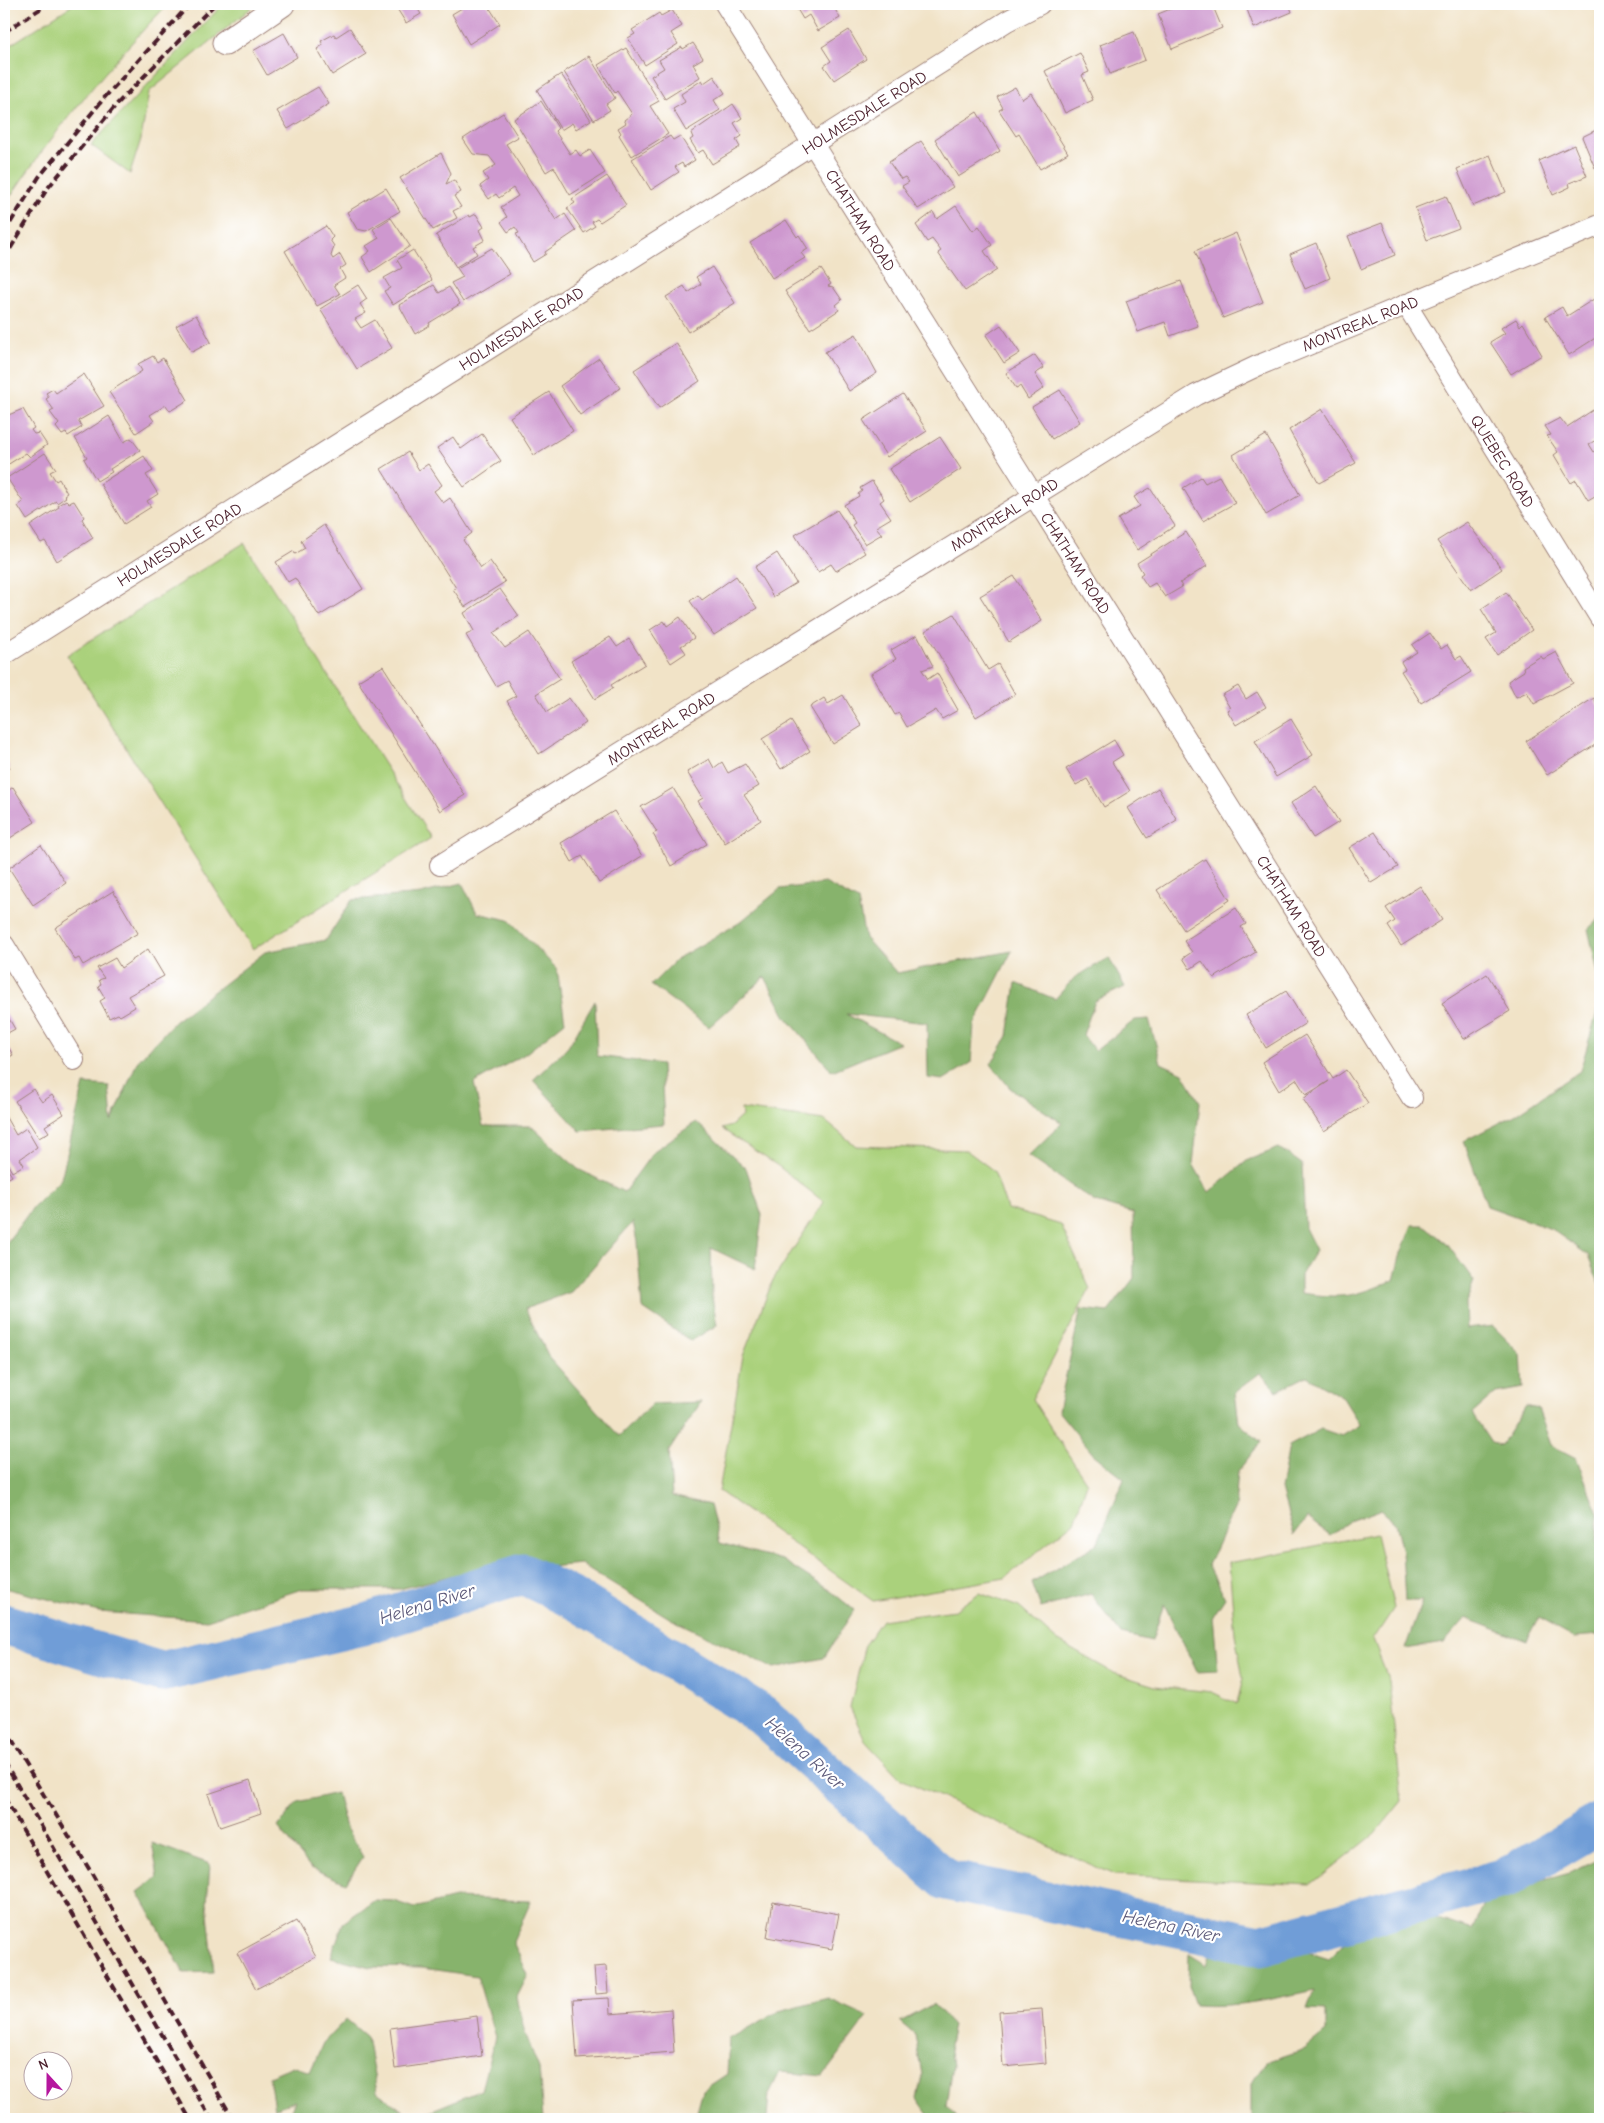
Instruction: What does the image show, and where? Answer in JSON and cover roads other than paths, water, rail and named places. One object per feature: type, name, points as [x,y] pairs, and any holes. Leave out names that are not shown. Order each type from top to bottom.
[{"type":"street","points":[[225,43],[282,4]]},
{"type":"street","name":"CHATHAM ROAD","points":[[725,4],[1412,1098]]},
{"type":"street","name":"HOLMESDALE ROAD","points":[[4,655],[1007,21],[1040,4]]},
{"type":"street","name":"MONTREAL ROAD","points":[[440,865],[1196,395],[1257,366],[1600,225]]},
{"type":"street","name":"QUEBEC ROAD","points":[[1406,304],[1600,618]]},
{"type":"street","points":[[4,945],[74,1060]]},
{"type":"waterway","name":"Helena River","points":[[4,1624],[161,1672],[362,1625],[523,1574],[578,1601],[762,1715],[946,1880],[1260,1945],[1506,1878],[1600,1823]]},
{"type":"railway","points":[[4,32],[48,4]]},
{"type":"railway","points":[[4,233],[39,177],[105,97],[190,4]]},
{"type":"railway","points":[[4,259],[47,189],[117,104],[215,4]]},
{"type":"railway","points":[[4,1730],[91,1872],[233,2119]]},
{"type":"railway","points":[[4,1762],[211,2119]]},
{"type":"railway","points":[[4,1797],[190,2119]]}]
